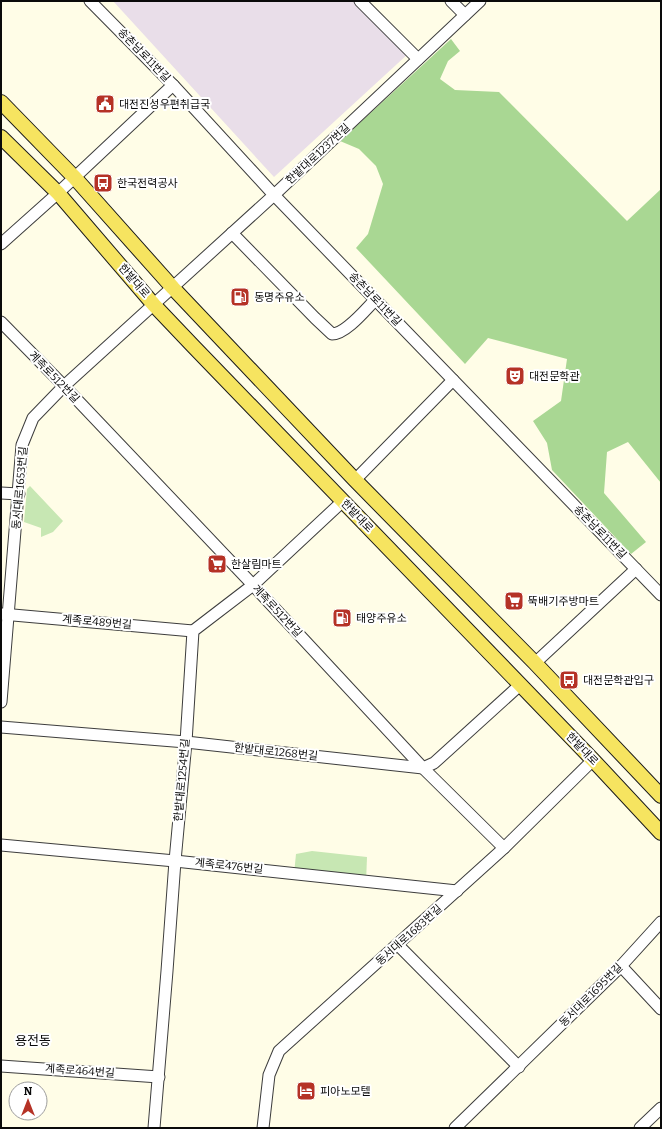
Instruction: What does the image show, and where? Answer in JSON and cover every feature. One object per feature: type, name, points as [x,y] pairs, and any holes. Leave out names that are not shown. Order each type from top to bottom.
[{"type":"main road","points":[[1,102],[75,178],[173,288],[355,480],[535,663],[661,796]]},
{"type":"main road","name":"한밭대로","points":[[1,137],[58,193],[154,305],[593,760],[661,833]]},
{"type":"street","name":"송촌남로11번길","points":[[90,1],[173,86],[274,195],[661,595]]},
{"type":"street","points":[[360,1],[418,59]]},
{"type":"street","points":[[451,1],[465,15]]},
{"type":"street","name":"한밭대로1237번길","points":[[154,305],[274,195],[480,1]]},
{"type":"street","points":[[1,244],[75,178],[173,86]]},
{"type":"street","points":[[232,234],[332,334],[337,334],[345,328],[375,300]]},
{"type":"street","name":"동서대로1653번길","points":[[1,702],[5,614],[19,494],[22,445],[33,418],[64,386],[154,305]]},
{"type":"street","name":"계족로512번길","points":[[1,322],[64,386],[423,768],[504,848]]},
{"type":"street","points":[[355,480],[453,380]]},
{"type":"street","points":[[1,493],[19,494]]},
{"type":"street","points":[[193,631],[252,585],[343,501]]},
{"type":"street","points":[[535,663],[636,569]]},
{"type":"street","name":"계족로489번길","points":[[5,614],[193,631]]},
{"type":"street","name":"한밭대로1254번길","points":[[154,1128],[175,860],[186,742],[193,631]]},
{"type":"street","points":[[423,768],[434,763],[520,685]]},
{"type":"street","name":"한밭대로1268번길","points":[[1,727],[186,742],[423,768]]},
{"type":"street","name":"동서대로1683번길","points":[[263,1128],[269,1075],[279,1051],[504,848],[593,760]]},
{"type":"street","name":"계족로476번길","points":[[1,845],[175,860],[457,891]]},
{"type":"street","name":"동서대로1695번길","points":[[455,1128],[621,966],[661,922]]},
{"type":"street","points":[[398,945],[518,1067]]},
{"type":"street","points":[[621,966],[661,1009]]},
{"type":"street","name":"계족로464번길","points":[[1,1066],[158,1077]]},
{"type":"street","points":[[640,1128],[661,1108]]},
{"type":"shaded area","points":[[113,1],[359,1],[409,53],[274,177]]},
{"type":"green space","points":[[451,39],[460,51],[448,61],[440,79],[455,90],[499,92],[627,221],[661,189],[661,483],[628,442],[607,452],[604,493],[646,542],[631,554],[552,470],[547,443],[533,421],[561,401],[567,359],[488,338],[465,364],[356,248],[368,234],[383,184],[376,166],[359,149],[340,141]]},
{"type":"green space","points":[[30,486],[63,521],[53,532],[41,537],[41,528],[24,522],[27,489]]},
{"type":"green space","points":[[312,851],[367,857],[366,883],[294,874],[296,854]]},
{"type":"place","name":"대전진성우편취급국","points":[[105,104]]},
{"type":"place","name":"한국전력공사","points":[[103,183]]},
{"type":"place","name":"동명주유소","points":[[240,297]]},
{"type":"place","name":"대전문학관","points":[[515,376]]},
{"type":"place","name":"한살림마트","points":[[217,564]]},
{"type":"place","name":"뚝배기주방마트","points":[[514,601]]},
{"type":"place","name":"태양주유소","points":[[342,618]]},
{"type":"place","name":"대전문학관입구","points":[[569,680]]},
{"type":"place","name":"피아노모텔","points":[[306,1091]]},
{"type":"district","name":"용전동","points":[[33,1040]]}]
